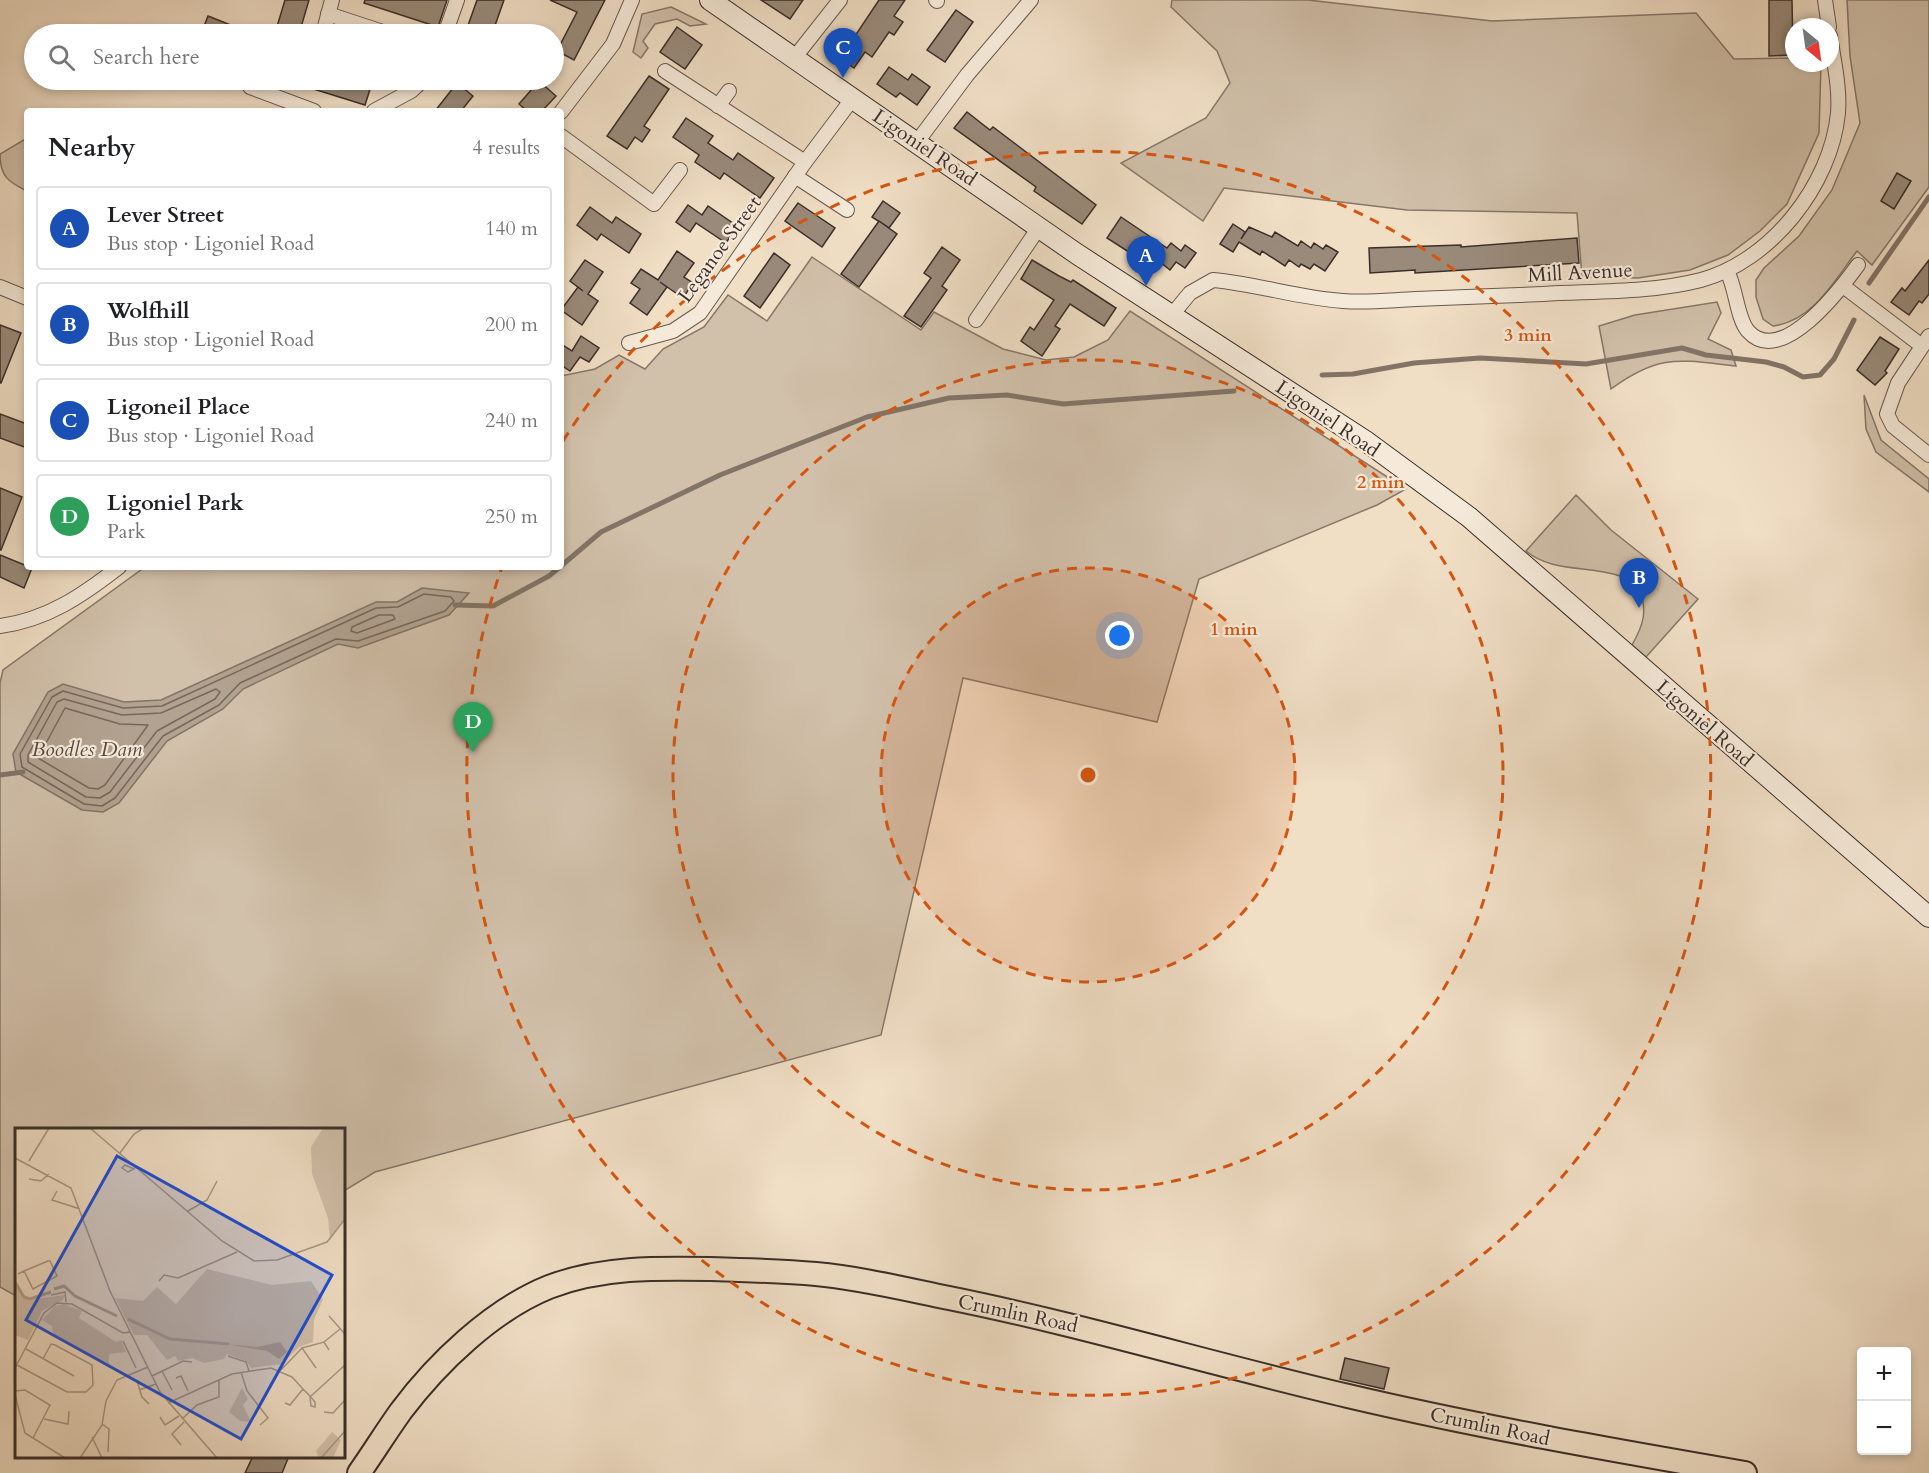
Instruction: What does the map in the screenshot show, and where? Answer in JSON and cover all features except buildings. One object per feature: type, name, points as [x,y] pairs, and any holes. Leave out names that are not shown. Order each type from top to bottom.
[{"type":"main road","name":"Crumlin Road","points":[[358,1473],[403,1409],[437,1369],[513,1306],[547,1288],[593,1273],[661,1268],[818,1274],[887,1285],[1099,1330],[1234,1368],[1363,1399],[1569,1443],[1745,1473]]},
{"type":"street","points":[[326,24],[332,0]]},
{"type":"street","points":[[449,24],[458,0]]},
{"type":"street","points":[[564,108],[614,44],[632,0]]},
{"type":"street","name":"Ligoniel Road","points":[[710,0],[1171,315],[1367,442],[1469,518],[1929,917]]},
{"type":"street","points":[[795,57],[840,0]]},
{"type":"street","points":[[917,141],[967,75],[1031,0]]},
{"type":"street","points":[[1825,0],[1827,18]]},
{"type":"street","points":[[328,14],[358,24]]},
{"type":"street","points":[[664,71],[805,162]]},
{"type":"street","name":"Mill Avenue","points":[[1171,315],[1190,293],[1213,280],[1309,297],[1367,301],[1650,288],[1703,279],[1727,271],[1781,232],[1794,218],[1815,183],[1833,138],[1838,116],[1839,99],[1835,72]]},
{"type":"street","points":[[258,90],[306,108]]},
{"type":"street","points":[[380,108],[412,90]]},
{"type":"street","points":[[718,106],[729,90]]},
{"type":"street","name":"Leganoe Street","points":[[629,343],[673,331],[700,313],[795,176],[853,98]]},
{"type":"street","points":[[564,138],[654,204],[680,170]]},
{"type":"street","points":[[795,176],[847,210]]},
{"type":"street","points":[[976,320],[1040,226]]},
{"type":"street","points":[[1727,271],[1748,332],[1767,340],[1793,332],[1812,321],[1858,265]]},
{"type":"street","points":[[1843,286],[1925,341],[1898,383],[1887,414],[1893,426],[1929,455]]},
{"type":"street","points":[[0,288],[24,297]]},
{"type":"street","points":[[0,626],[27,621],[51,612],[70,602],[115,570]]},
{"type":"shaded area","points":[[1172,0],[1308,0],[1492,21],[1696,13],[1734,59],[1785,58],[1785,72],[1821,72],[1819,133],[1787,204],[1760,231],[1728,255],[1690,270],[1638,278],[1582,277],[1577,213],[1407,210],[1224,188],[1203,221],[1121,163],[1206,118],[1230,83],[1217,51],[1171,7]]},
{"type":"shaded area","points":[[1847,0],[1929,0],[1929,187],[1872,265],[1857,251],[1831,287],[1811,308],[1787,323],[1773,326],[1763,319],[1756,297],[1756,280],[1764,268],[1799,236],[1832,190],[1860,123],[1850,56]]},
{"type":"shaded area","points":[[671,7],[706,24],[690,26],[677,19],[655,24],[643,41],[648,48],[641,58],[633,52],[642,14]]},
{"type":"shaded area","points":[[24,140],[24,190],[6,177],[0,162],[0,154]]},
{"type":"shaded area","points":[[812,257],[921,330],[934,312],[1003,349],[1046,360],[1074,357],[1108,340],[1130,311],[1406,489],[1377,505],[1199,579],[1157,722],[963,678],[881,1035],[375,1172],[345,1190],[345,1128],[15,1128],[15,1295],[0,1287],[0,683],[3,670],[141,570],[564,570],[564,375],[595,369],[619,355],[645,369],[663,349],[704,327],[728,295],[767,321]]},
{"type":"shaded area","points":[[1717,302],[1721,313],[1708,339],[1731,350],[1736,366],[1685,361],[1657,364],[1628,377],[1611,389],[1599,326],[1635,315]]},
{"type":"shaded area","points":[[1864,395],[1881,440],[1929,479],[1929,492],[1876,452],[1866,429]]},
{"type":"shaded area","points":[[1576,495],[1611,530],[1698,599],[1646,657],[1632,645],[1639,631],[1644,611],[1640,589],[1620,576],[1547,563],[1526,551]]},
{"type":"water","name":"Boodles Dam","points":[[422,588],[469,593],[449,615],[358,648],[338,644],[243,689],[223,709],[167,741],[119,803],[103,812],[82,810],[16,772],[13,754],[48,692],[63,684],[124,702],[161,700],[376,602],[397,602]]},
{"type":"waterway","points":[[1869,283],[1929,197]]},
{"type":"waterway","points":[[1322,375],[1353,374],[1414,363],[1480,358],[1586,364],[1682,348],[1706,355],[1766,362],[1784,367],[1803,377],[1820,375],[1834,359],[1854,320]]},
{"type":"waterway","points":[[564,563],[601,532],[720,475],[867,417],[949,398],[1007,395],[1063,404],[1234,391]]},
{"type":"waterway","points":[[455,605],[493,606],[556,570]]},
{"type":"waterway","points":[[0,775],[23,772]]},
{"type":"place","name":"Ligoneil Place","points":[[843,78]]},
{"type":"place","name":"Lever Street","points":[[1146,286]]},
{"type":"place","name":"Wolfhill","points":[[1639,608]]},
{"type":"place","name":"Ligoniel Park","points":[[473,752]]}]
